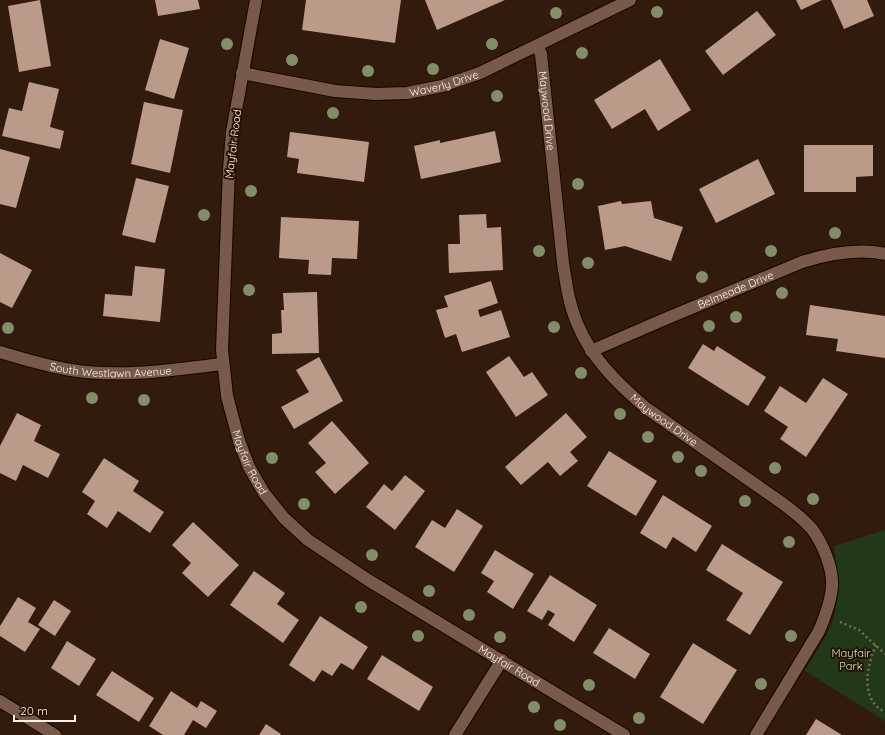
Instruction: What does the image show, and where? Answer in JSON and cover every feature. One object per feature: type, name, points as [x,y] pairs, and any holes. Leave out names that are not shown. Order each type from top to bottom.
[{"type":"street","name":"Mayfair Road","points":[[256,0],[232,132],[229,169],[222,364],[227,396],[239,441],[249,467],[264,493],[284,518],[308,540],[368,580],[624,735]]},
{"type":"street","name":"Waverly Drive","points":[[242,73],[335,91],[376,94],[407,93],[442,86],[480,74],[630,0]]},
{"type":"street","name":"Maywood Drive","points":[[536,46],[541,54],[562,263],[577,323],[591,351],[605,370],[629,394],[646,408],[803,519],[813,530],[822,545],[829,566],[832,586],[826,616],[819,631],[756,735]]},
{"type":"street","name":"Belmeade Drive","points":[[591,351],[802,262],[822,256],[857,252],[885,254]]},
{"type":"street","name":"South Westlawn Avenue","points":[[0,352],[38,364],[72,370],[114,373],[163,371],[222,364]]},
{"type":"street","points":[[455,735],[502,660]]},
{"type":"street","points":[[0,701],[55,735]]},
{"type":"path","points":[[826,616],[859,630],[885,654]]},
{"type":"path","points":[[876,645],[869,661],[867,681],[870,697],[880,709],[885,712]]},
{"type":"green space","name":"Mayfair Park","points":[[885,530],[885,721],[805,671],[826,637],[834,616],[837,586],[834,546]]},
{"type":"building","points":[[40,0],[51,66],[19,72],[8,6]]},
{"type":"building","points":[[155,0],[198,0],[200,9],[158,16]]},
{"type":"building","points":[[306,0],[401,0],[395,43],[302,30]]},
{"type":"building","points":[[425,0],[505,0],[437,30]]},
{"type":"building","points":[[796,0],[822,0],[801,10]]},
{"type":"building","points":[[831,0],[867,0],[874,16],[844,29]]},
{"type":"building","points":[[757,11],[776,35],[723,75],[705,51]]},
{"type":"building","points":[[160,39],[189,48],[174,99],[145,90]]},
{"type":"building","points":[[660,59],[691,110],[658,131],[645,109],[612,129],[594,100]]},
{"type":"building","points":[[29,82],[59,89],[50,127],[64,131],[60,149],[2,136],[9,108],[22,111]]},
{"type":"building","points":[[144,102],[183,110],[170,173],[131,164]]},
{"type":"building","points":[[495,131],[501,162],[421,179],[414,146],[440,140],[440,143]]},
{"type":"building","points":[[290,132],[369,142],[364,182],[297,173],[299,159],[287,157]]},
{"type":"building","points":[[804,145],[873,145],[873,176],[856,177],[856,192],[804,192]]},
{"type":"building","points":[[0,149],[30,157],[16,208],[0,204]]},
{"type":"building","points":[[758,159],[775,194],[716,223],[699,189]]},
{"type":"building","points":[[136,178],[169,186],[155,243],[122,235]]},
{"type":"building","points":[[621,201],[622,204],[651,201],[654,218],[683,227],[671,261],[625,246],[605,250],[598,206]]},
{"type":"building","points":[[486,214],[487,228],[501,227],[503,270],[449,273],[448,244],[460,244],[459,215]]},
{"type":"building","points":[[281,217],[359,221],[357,259],[332,258],[331,275],[308,274],[309,260],[279,258]]},
{"type":"building","points":[[0,253],[32,270],[12,308],[0,302]]},
{"type":"building","points":[[135,266],[165,269],[160,322],[103,316],[105,294],[132,296]]},
{"type":"building","points":[[491,281],[498,303],[478,310],[480,317],[501,310],[510,337],[462,352],[456,334],[445,338],[436,310],[448,307],[444,296]]},
{"type":"building","points":[[317,292],[319,353],[272,354],[272,334],[282,333],[281,310],[284,310],[283,293]]},
{"type":"building","points":[[810,305],[885,316],[885,358],[836,351],[838,339],[806,335]]},
{"type":"building","points":[[703,344],[714,351],[717,346],[766,377],[748,406],[688,368]]},
{"type":"building","points":[[509,356],[524,377],[532,372],[548,395],[516,417],[486,372]]},
{"type":"building","points":[[319,357],[343,401],[294,429],[281,407],[309,392],[296,370]]},
{"type":"building","points":[[823,378],[848,394],[806,457],[780,439],[788,427],[764,411],[780,386],[806,403]]},
{"type":"building","points":[[17,413],[41,425],[34,441],[60,454],[48,478],[23,465],[16,481],[0,473],[0,446]]},
{"type":"building","points":[[566,413],[587,437],[570,452],[578,461],[560,476],[548,462],[521,485],[505,467]]},
{"type":"building","points":[[332,421],[369,463],[335,494],[315,472],[326,463],[308,443]]},
{"type":"building","points":[[609,451],[657,481],[636,516],[587,486]]},
{"type":"building","points":[[104,458],[139,481],[133,491],[164,512],[150,533],[118,511],[107,528],[87,514],[95,501],[82,492]]},
{"type":"building","points":[[405,475],[425,491],[395,530],[366,507],[384,484],[392,491]]},
{"type":"building","points":[[663,495],[712,526],[696,552],[673,537],[666,549],[640,533]]},
{"type":"building","points":[[457,509],[483,526],[454,572],[415,547],[432,520],[445,528]]},
{"type":"building","points":[[193,522],[239,565],[208,597],[182,573],[191,563],[172,545]]},
{"type":"building","points":[[722,544],[783,582],[750,635],[726,620],[743,593],[706,570]]},
{"type":"building","points":[[495,550],[534,574],[513,609],[487,592],[494,581],[481,573]]},
{"type":"building","points":[[254,571],[285,593],[277,604],[299,620],[283,643],[230,605]]},
{"type":"building","points":[[550,575],[597,605],[574,642],[548,625],[555,614],[548,610],[542,620],[527,611]]},
{"type":"building","points":[[18,597],[36,608],[28,622],[40,629],[25,652],[0,636],[0,626]]},
{"type":"building","points":[[54,600],[71,611],[55,636],[38,625]]},
{"type":"building","points":[[320,616],[368,647],[353,670],[341,663],[332,676],[322,670],[314,682],[289,665]]},
{"type":"building","points":[[609,628],[650,654],[635,679],[593,653]]},
{"type":"building","points":[[67,641],[96,659],[79,686],[51,668]]},
{"type":"building","points":[[693,643],[737,670],[703,724],[660,697]]},
{"type":"building","points":[[382,655],[433,687],[419,711],[367,679]]},
{"type":"building","points":[[112,671],[154,698],[139,722],[96,695]]},
{"type":"building","points":[[171,691],[197,708],[201,701],[217,711],[206,728],[193,720],[184,735],[163,735],[149,726]]},
{"type":"building","points":[[816,719],[842,735],[806,735]]},
{"type":"building","points":[[266,724],[281,734],[259,735]]}]
